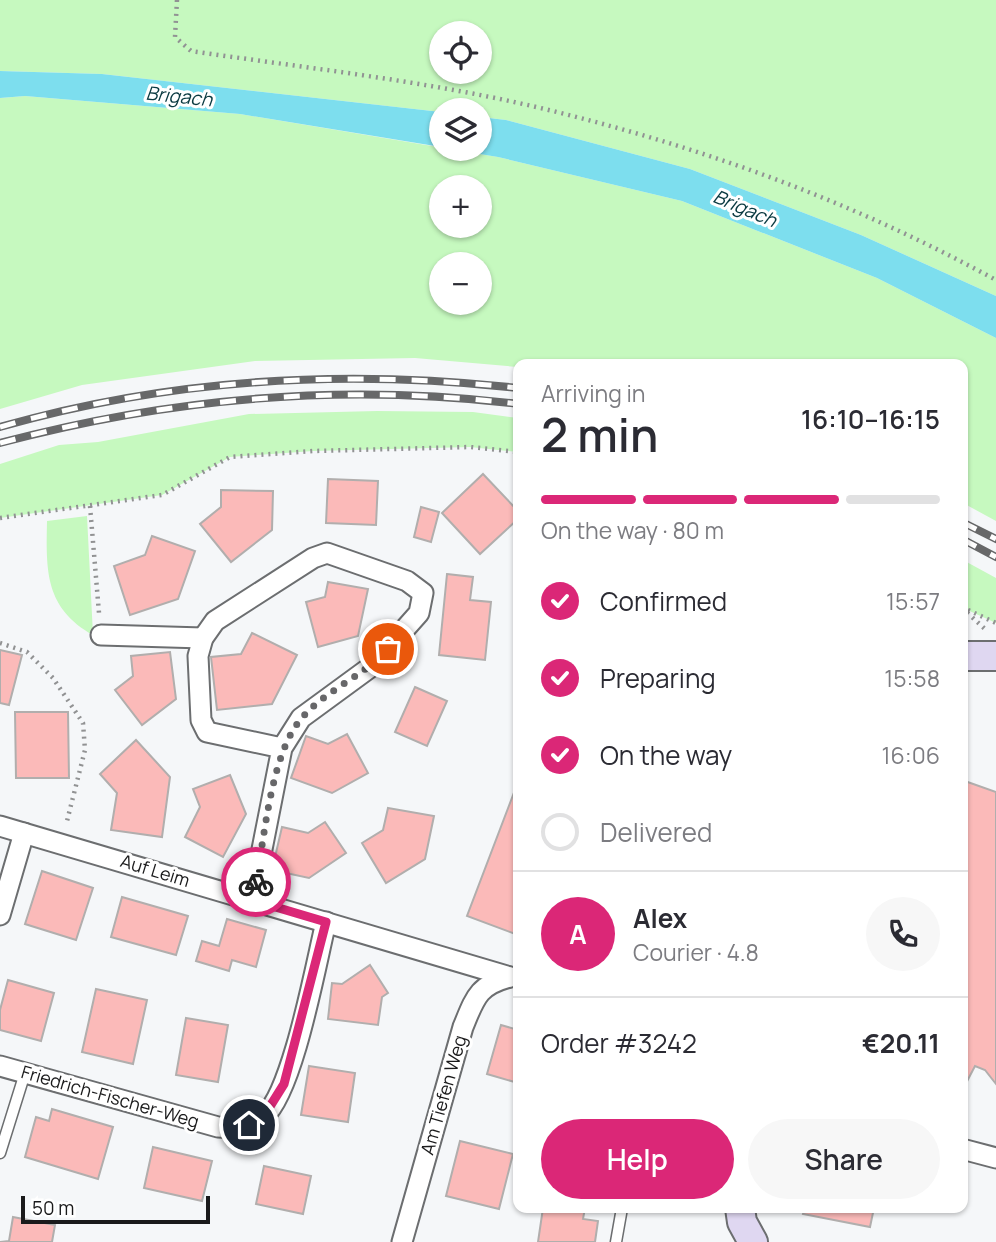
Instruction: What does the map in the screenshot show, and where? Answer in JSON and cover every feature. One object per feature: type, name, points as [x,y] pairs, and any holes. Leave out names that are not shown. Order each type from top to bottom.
[{"type":"main road","points":[[968,654],[992,644]]},
{"type":"main road","points":[[741,1213],[742,1222],[753,1242]]},
{"type":"street","points":[[252,900],[282,748],[301,718],[372,666],[419,613],[422,593],[407,580],[327,553],[313,558],[215,621],[203,638],[198,656],[201,720],[207,732],[282,748]]},
{"type":"street","points":[[101,635],[203,638]]},
{"type":"street","name":"Auf Leim","points":[[0,826],[513,978]]},
{"type":"street","points":[[0,915],[24,833]]},
{"type":"street","name":"Friedrich-Fischer-Weg","points":[[0,1066],[218,1127],[249,1125],[264,1116],[284,1084],[326,922]]},
{"type":"street","name":"Am Tiefen Weg","points":[[402,1242],[463,1027],[477,995],[491,982],[513,978]]},
{"type":"street","points":[[968,1151],[996,1158]]},
{"type":"lane","points":[[0,1153],[24,1073]]},
{"type":"lane","points":[[616,1242],[621,1213]]},
{"type":"path","points":[[177,0],[175,37],[191,51],[414,84],[554,111],[699,151],[839,202],[996,281]]},
{"type":"path","points":[[0,518],[162,495],[230,457],[313,451],[470,447],[513,451]]},
{"type":"path","points":[[90,506],[101,635]]},
{"type":"path","points":[[968,610],[996,623]]},
{"type":"path","points":[[968,614],[992,644]]},
{"type":"path","points":[[0,643],[27,652],[53,678],[83,723],[85,750],[62,843]]},
{"type":"green space","points":[[0,0],[996,0],[996,296],[861,235],[690,169],[492,118],[492,98],[429,98],[429,111],[102,74],[0,71]]},
{"type":"green space","points":[[25,96],[240,114],[429,146],[429,161],[492,161],[492,156],[498,157],[682,201],[877,278],[996,338],[996,521],[968,506],[968,359],[513,359],[513,367],[415,358],[255,361],[82,385],[0,409],[0,98]]},
{"type":"green space","points":[[473,412],[513,417],[513,451],[470,447],[313,451],[230,457],[162,495],[0,518],[0,464],[59,445],[98,442],[249,414]]},
{"type":"green space","points":[[87,516],[93,635],[65,613],[57,600],[48,572],[47,556],[47,521]]},
{"type":"green space","points":[[968,563],[996,578],[996,623],[968,610]]},
{"type":"water","name":"Brigach","points":[[0,71],[102,74],[429,111],[429,145],[240,114],[25,96],[0,98]]},
{"type":"water","name":"Brigach","points":[[492,118],[690,169],[861,235],[996,296],[996,338],[877,278],[682,201],[492,156]]},
{"type":"building","points":[[483,474],[513,506],[513,524],[480,554],[442,513]]},
{"type":"building","points":[[328,479],[378,481],[376,525],[326,523]]},
{"type":"building","points":[[221,490],[273,491],[272,530],[231,562],[200,524],[221,507]]},
{"type":"building","points":[[421,507],[439,512],[431,542],[414,537]]},
{"type":"building","points":[[152,536],[195,551],[178,599],[130,615],[114,566],[145,555]]},
{"type":"building","points":[[447,574],[473,577],[470,600],[491,602],[485,660],[439,655]]},
{"type":"building","points":[[328,582],[368,589],[358,636],[318,647],[306,602],[325,597]]},
{"type":"building","points":[[252,633],[297,655],[272,704],[217,710],[211,657],[241,654]]},
{"type":"building","points":[[0,650],[22,655],[9,705],[0,703]]},
{"type":"building","points":[[170,652],[176,699],[142,725],[115,690],[133,676],[131,656]]},
{"type":"building","points":[[415,687],[447,701],[427,746],[395,732]]},
{"type":"building","points":[[15,712],[68,712],[69,778],[16,778]]},
{"type":"building","points":[[347,734],[368,773],[332,793],[291,778],[306,736],[328,744]]},
{"type":"building","points":[[136,740],[170,777],[162,837],[111,830],[117,793],[100,774]]},
{"type":"building","points":[[230,775],[246,814],[223,857],[185,837],[200,807],[193,789]]},
{"type":"building","points":[[968,782],[996,792],[996,1084],[985,1070],[975,1066],[968,1079]]},
{"type":"building","points":[[513,795],[513,933],[467,916]]},
{"type":"building","points":[[388,808],[434,816],[425,859],[386,883],[362,843],[383,830]]},
{"type":"building","points":[[325,822],[346,853],[309,878],[272,870],[282,827],[308,833]]},
{"type":"building","points":[[42,871],[93,888],[76,940],[25,924]]},
{"type":"building","points":[[122,897],[188,916],[176,955],[111,937]]},
{"type":"building","points":[[227,919],[266,930],[256,967],[232,960],[229,971],[196,961],[202,941],[219,946]]},
{"type":"building","points":[[370,965],[388,993],[382,997],[378,1025],[328,1019],[332,983],[342,984]]},
{"type":"building","points":[[8,980],[54,993],[41,1041],[0,1030],[0,1010]]},
{"type":"building","points":[[96,989],[147,1000],[133,1064],[82,1052]]},
{"type":"building","points":[[186,1018],[228,1025],[218,1082],[176,1075]]},
{"type":"building","points":[[501,1025],[513,1029],[513,1082],[487,1074]]},
{"type":"building","points":[[309,1066],[355,1073],[348,1122],[301,1115]]},
{"type":"building","points":[[52,1109],[113,1127],[98,1179],[25,1157],[36,1117],[49,1121]]},
{"type":"building","points":[[460,1141],[513,1154],[499,1209],[446,1196]]},
{"type":"building","points":[[153,1147],[212,1161],[202,1201],[144,1188]]},
{"type":"building","points":[[264,1166],[311,1176],[303,1214],[256,1204]]},
{"type":"building","points":[[542,1213],[584,1213],[583,1219],[598,1221],[595,1242],[538,1242]]},
{"type":"building","points":[[803,1213],[873,1213],[870,1227]]},
{"type":"building","points":[[13,1217],[55,1225],[52,1242],[0,1242],[9,1241]]},
{"type":"railway","points":[[0,427],[127,398],[257,382],[388,379],[513,388]]},
{"type":"railway","points":[[0,443],[128,415],[257,399],[387,395],[513,404]]},
{"type":"railway","points":[[968,525],[996,539]]},
{"type":"railway","points":[[968,542],[996,557]]},
{"type":"way so far","points":[[256,882],[282,748],[301,718],[319,702],[372,666],[388,649]]},
{"type":"route","points":[[249,1125],[264,1116],[284,1084],[326,922],[252,900],[256,882]]}]
